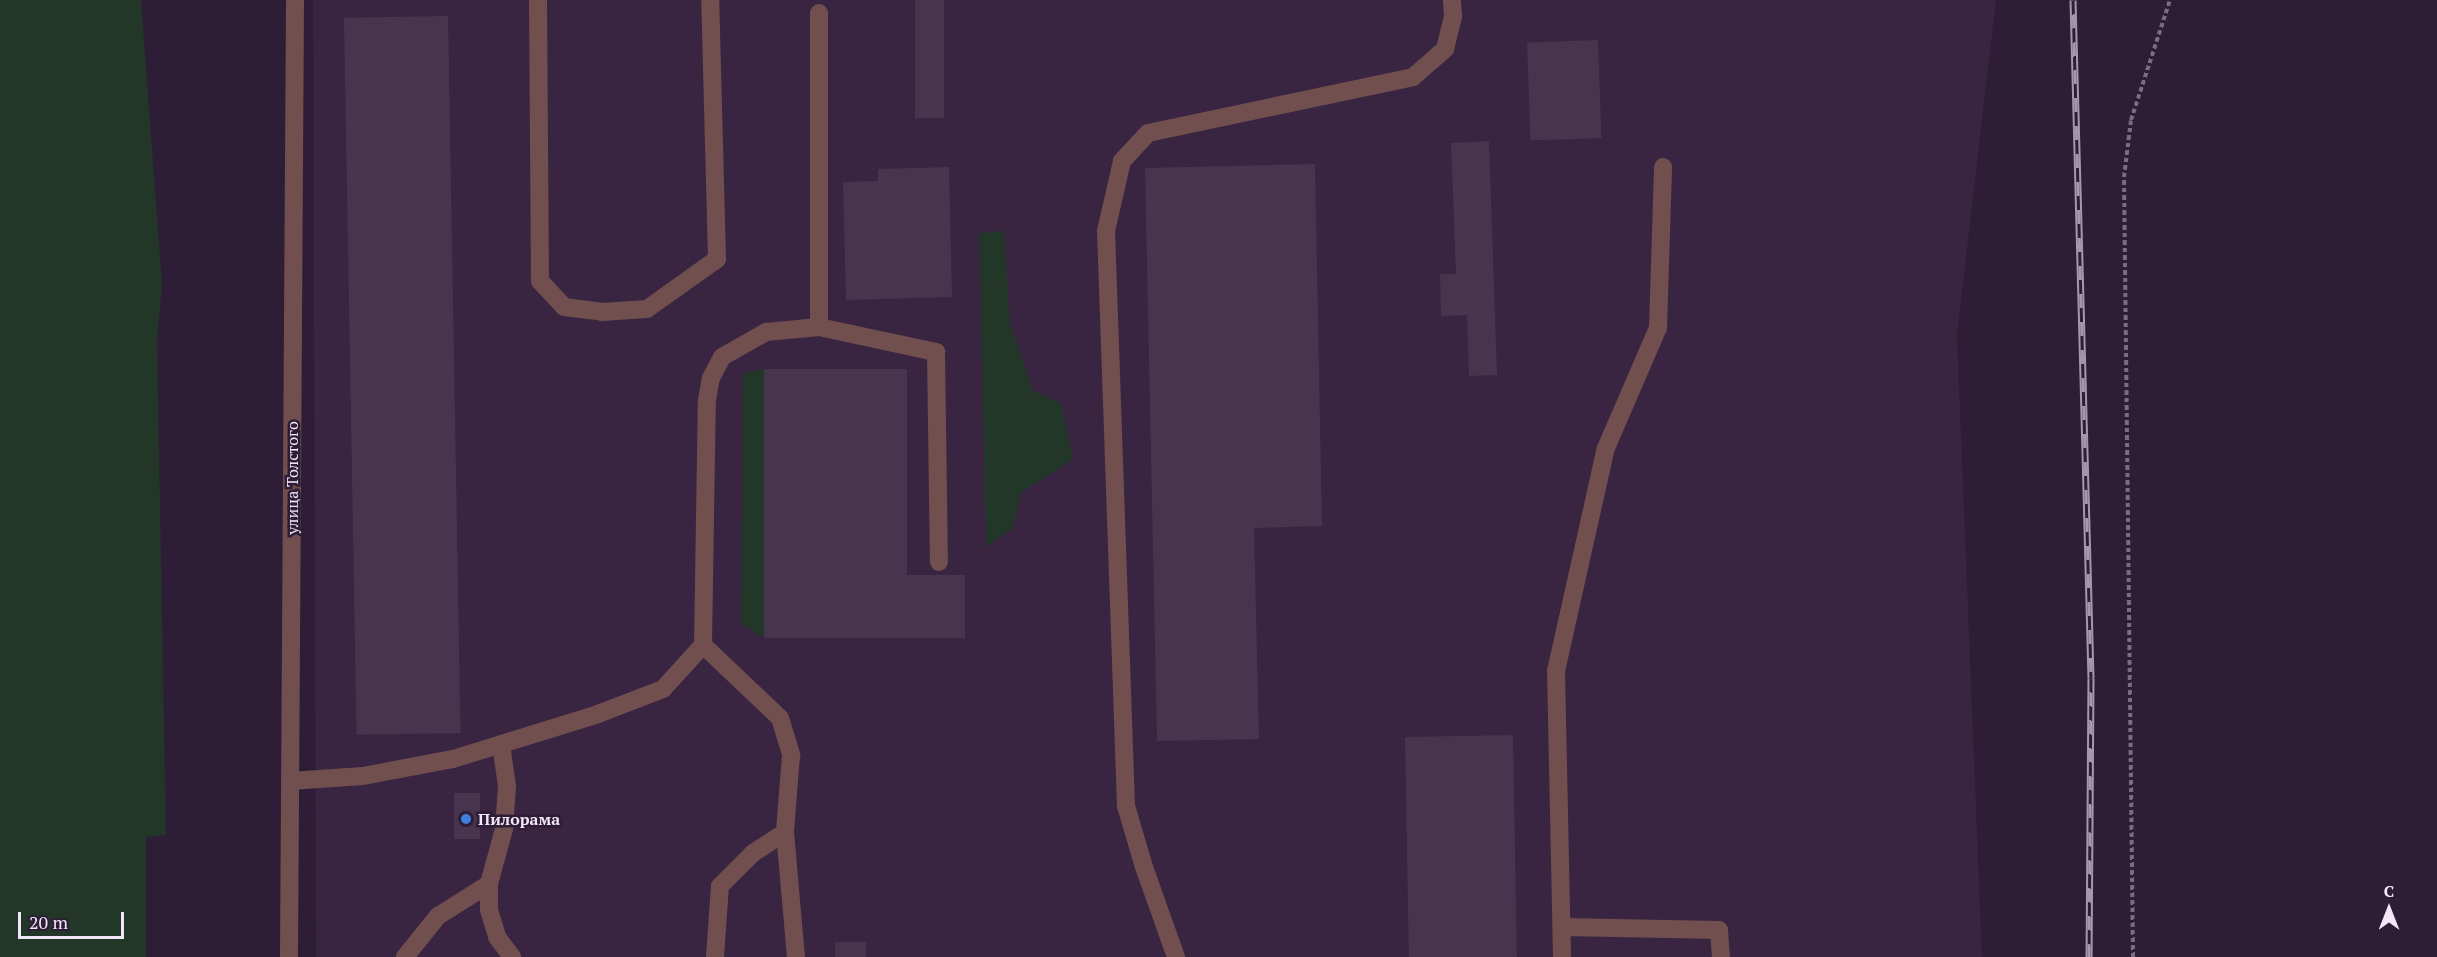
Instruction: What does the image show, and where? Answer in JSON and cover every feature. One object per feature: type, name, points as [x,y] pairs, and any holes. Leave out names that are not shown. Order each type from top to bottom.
[{"type":"street","name":"улица Толстого","points":[[290,957],[295,0]]},
{"type":"street","points":[[538,0],[540,281],[564,307],[603,312],[647,309],[717,259],[710,0]]},
{"type":"street","points":[[1176,957],[1144,867],[1126,806],[1106,231],[1122,161],[1148,133],[1413,77],[1444,49],[1453,16],[1452,0]]},
{"type":"street","points":[[819,13],[819,327]]},
{"type":"street","points":[[1562,957],[1556,671],[1606,448],[1658,328],[1662,167]]},
{"type":"street","points":[[290,781],[363,776],[453,759],[598,714],[663,689],[703,645],[706,400],[711,378],[722,357],[766,333],[819,327],[936,351],[939,562]]},
{"type":"street","points":[[703,645],[780,718],[791,755],[785,832],[796,957]]},
{"type":"street","points":[[501,744],[507,786],[504,829],[489,884],[489,910],[497,937],[512,957]]},
{"type":"street","points":[[715,957],[720,886],[753,853],[785,832]]},
{"type":"street","points":[[405,957],[438,916],[489,884]]},
{"type":"street","points":[[1562,927],[1719,930],[1721,957]]},
{"type":"path","points":[[2133,957],[2124,177],[2131,120],[2170,0]]},
{"type":"shaded area","points":[[313,0],[1996,0],[1957,335],[1982,957],[316,957]]},
{"type":"green space","points":[[0,0],[141,0],[162,284],[157,340],[166,835],[146,837],[146,957],[0,957]]},
{"type":"green space","points":[[1004,231],[1010,324],[1033,391],[1061,403],[1073,459],[1022,492],[1012,529],[986,547],[979,233]]},
{"type":"green space","points":[[764,369],[764,638],[741,624],[743,373]]},
{"type":"building","points":[[915,0],[944,0],[944,118],[915,118]]},
{"type":"building","points":[[448,16],[461,733],[357,735],[344,18]]},
{"type":"building","points":[[1598,40],[1601,138],[1530,140],[1527,42]]},
{"type":"building","points":[[1489,141],[1497,375],[1469,376],[1467,315],[1441,316],[1440,274],[1456,274],[1451,143]]},
{"type":"building","points":[[1315,164],[1322,526],[1254,528],[1259,739],[1157,741],[1145,168]]},
{"type":"building","points":[[949,167],[952,297],[846,300],[843,182],[878,181],[878,169]]},
{"type":"building","points":[[764,369],[907,369],[907,575],[965,575],[965,638],[764,638]]},
{"type":"building","points":[[1513,735],[1517,957],[1409,957],[1405,737]]},
{"type":"building","points":[[454,793],[480,793],[480,839],[454,839]]},
{"type":"building","points":[[835,942],[866,942],[866,957],[835,957]]},
{"type":"railway","points":[[2073,0],[2091,678],[2089,957]]},
{"type":"place","name":"Пилорама","points":[[466,819]]}]
